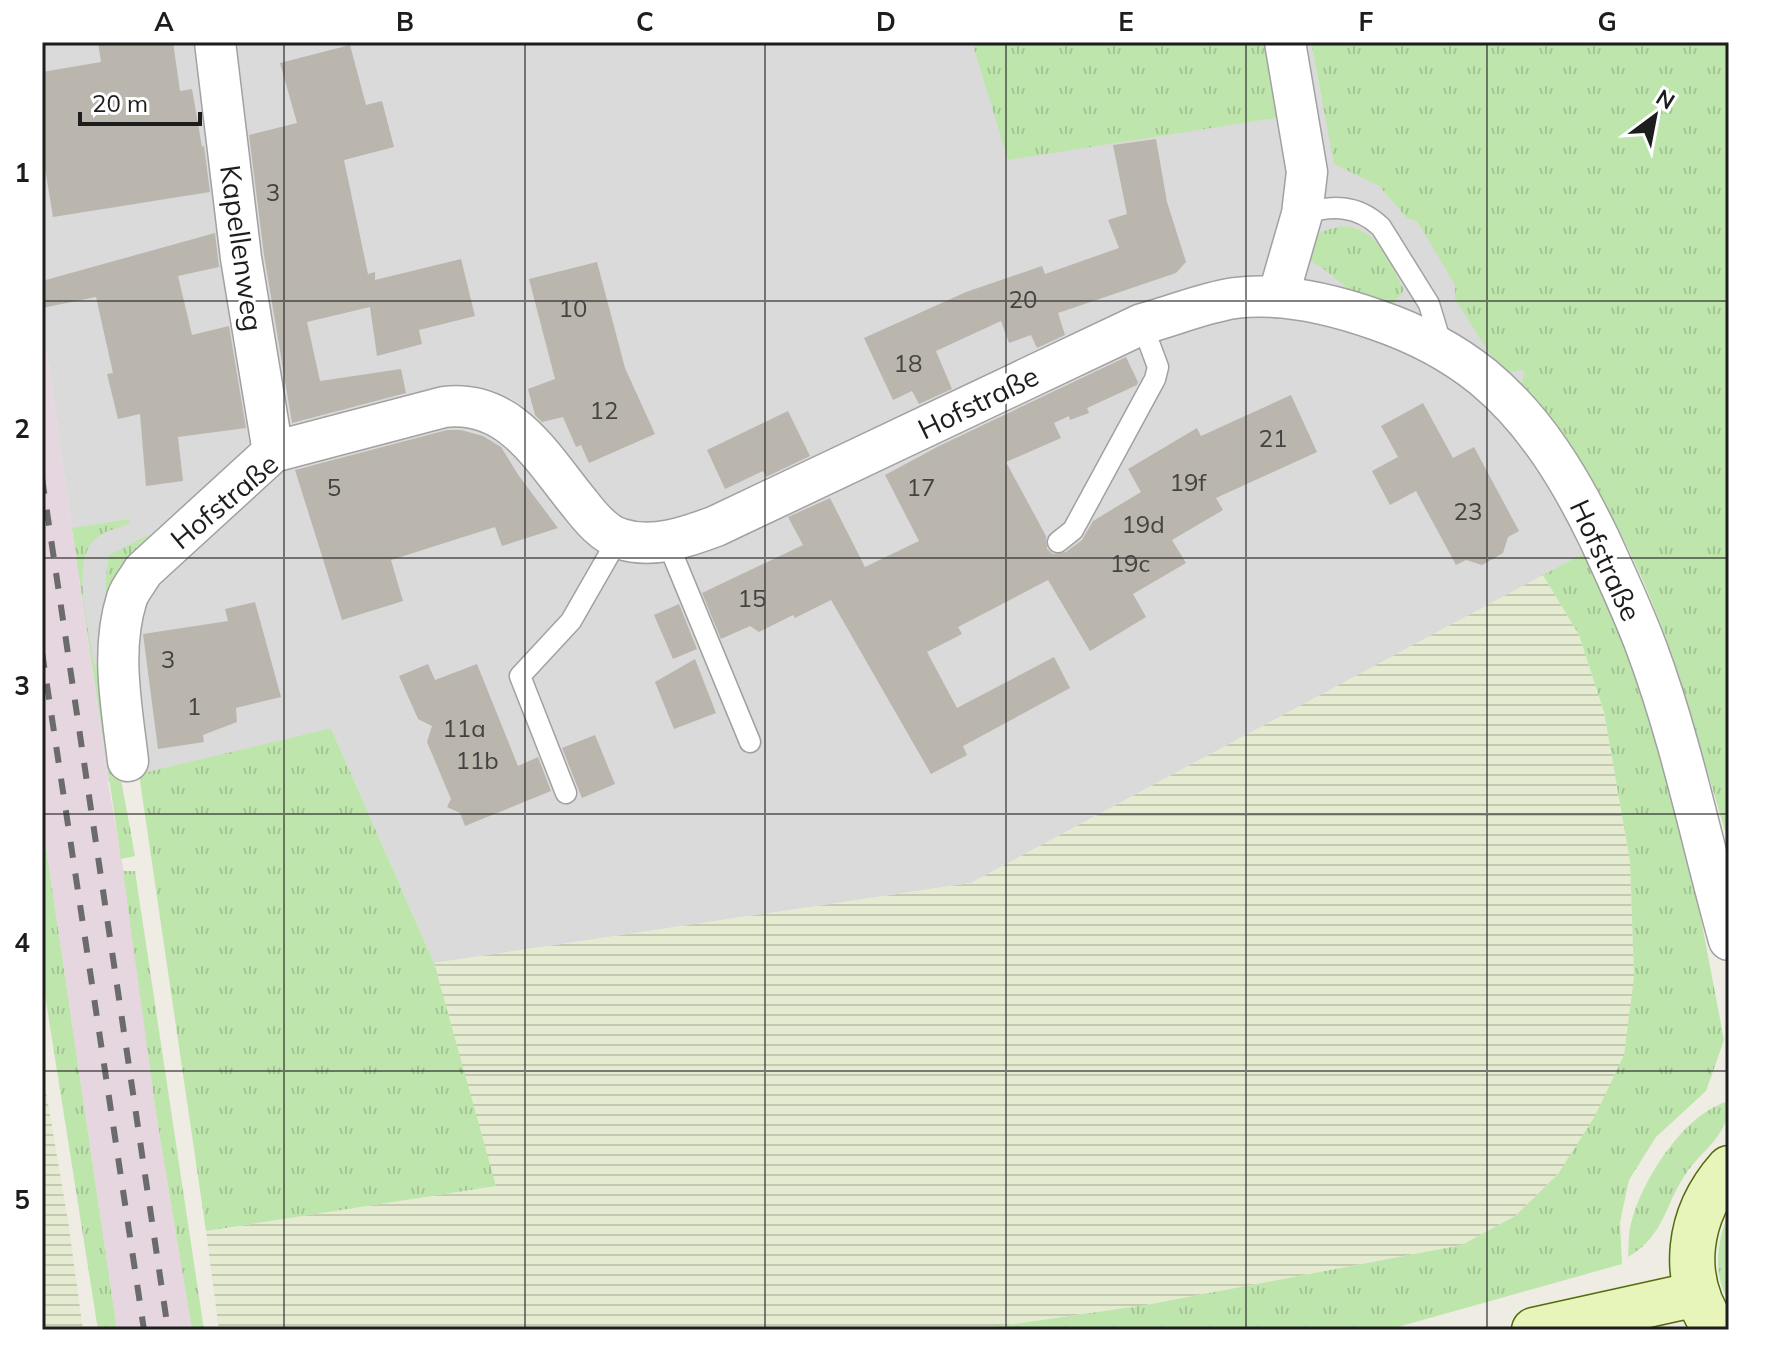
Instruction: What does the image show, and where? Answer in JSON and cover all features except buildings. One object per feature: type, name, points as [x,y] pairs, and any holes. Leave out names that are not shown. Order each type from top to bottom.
[{"type":"main road","points":[[1534,1330],[1706,1312],[1691,1255],[1698,1217],[1716,1182],[1729,1168]]},
{"type":"street","name":"Kapellenweg","points":[[215,42],[241,258],[273,452]]},
{"type":"street","points":[[1278,297],[1302,214],[1307,172],[1285,42]]},
{"type":"street","name":"Hofstraße","points":[[128,761],[118,667],[121,624],[128,595],[143,571],[273,452],[444,407],[463,405],[503,418],[520,431],[593,520],[618,539],[642,543],[667,541],[716,526],[1142,324],[1201,305],[1235,298],[1278,297],[1338,308],[1394,325],[1443,350],[1483,377],[1528,422],[1557,461],[1624,592],[1648,651],[1729,940]]},
{"type":"lane","points":[[1302,214],[1325,207],[1347,208],[1360,211],[1381,227],[1429,304],[1443,350]]},
{"type":"lane","points":[[1058,542],[1073,530],[1155,379],[1158,367],[1142,324]]},
{"type":"lane","points":[[566,793],[520,676],[571,621],[618,539]]},
{"type":"lane","points":[[667,541],[750,742]]},
{"type":"shaded area","points":[[42,42],[1311,42],[1322,101],[1411,92],[1644,521],[971,883],[434,963],[331,728],[108,782],[42,321]]},
{"type":"shaded area","points":[[42,321],[108,782],[125,879],[157,1120],[192,1330],[117,1330],[42,820]]},
{"type":"green space","points":[[972,42],[1268,42],[1282,117],[1008,160]]},
{"type":"green space","points":[[1311,42],[1729,42],[1729,843],[1669,647],[1620,533],[1586,476],[1520,388],[1525,373],[1522,370],[1502,373],[1455,299],[1455,285],[1417,221],[1407,218],[1379,186],[1334,164]]},
{"type":"green space","points":[[1344,226],[1375,240],[1387,258],[1404,290],[1389,309],[1353,292],[1324,269],[1305,259],[1313,239],[1329,229]]},
{"type":"green space","points":[[130,519],[129,524],[94,540],[87,551],[82,581],[94,664],[101,670],[135,856],[121,859],[72,528]]},
{"type":"green space","points":[[146,536],[151,537],[106,642],[109,555]]},
{"type":"green space","points":[[1590,550],[1613,600],[1685,835],[1724,1040],[1706,1091],[1656,1137],[1629,1180],[1620,1222],[1622,1264],[1387,1330],[972,1330],[1146,1305],[1462,1245],[1515,1216],[1558,1174],[1595,1116],[1624,1055],[1634,977],[1630,861],[1604,712],[1579,635],[1543,575]]},
{"type":"green space","points":[[1543,575],[1579,635],[1604,712],[1630,861],[1634,977],[1619,1113],[1515,1216],[1462,1245],[1146,1305],[972,1330],[219,1330],[206,1231],[495,1186],[434,963],[971,883]]},
{"type":"green space","points":[[331,728],[434,963],[496,1186],[206,1231],[139,774]]},
{"type":"green space","points":[[42,820],[117,1330],[98,1330],[42,976]]},
{"type":"green space","points":[[123,871],[135,871],[204,1330],[192,1330],[157,1120]]},
{"type":"green space","points":[[42,1068],[68,1221],[83,1330],[42,1330]]},
{"type":"green space","points":[[1729,1101],[1720,1133],[1685,1175],[1649,1240],[1628,1257],[1632,1220],[1656,1167],[1668,1149],[1697,1119]]},
{"type":"green space","points":[[1729,1212],[1729,1302],[1720,1280],[1718,1257]]},
{"type":"railway","points":[[42,478],[168,1330]]},
{"type":"railway","points":[[42,652],[144,1330]]}]
